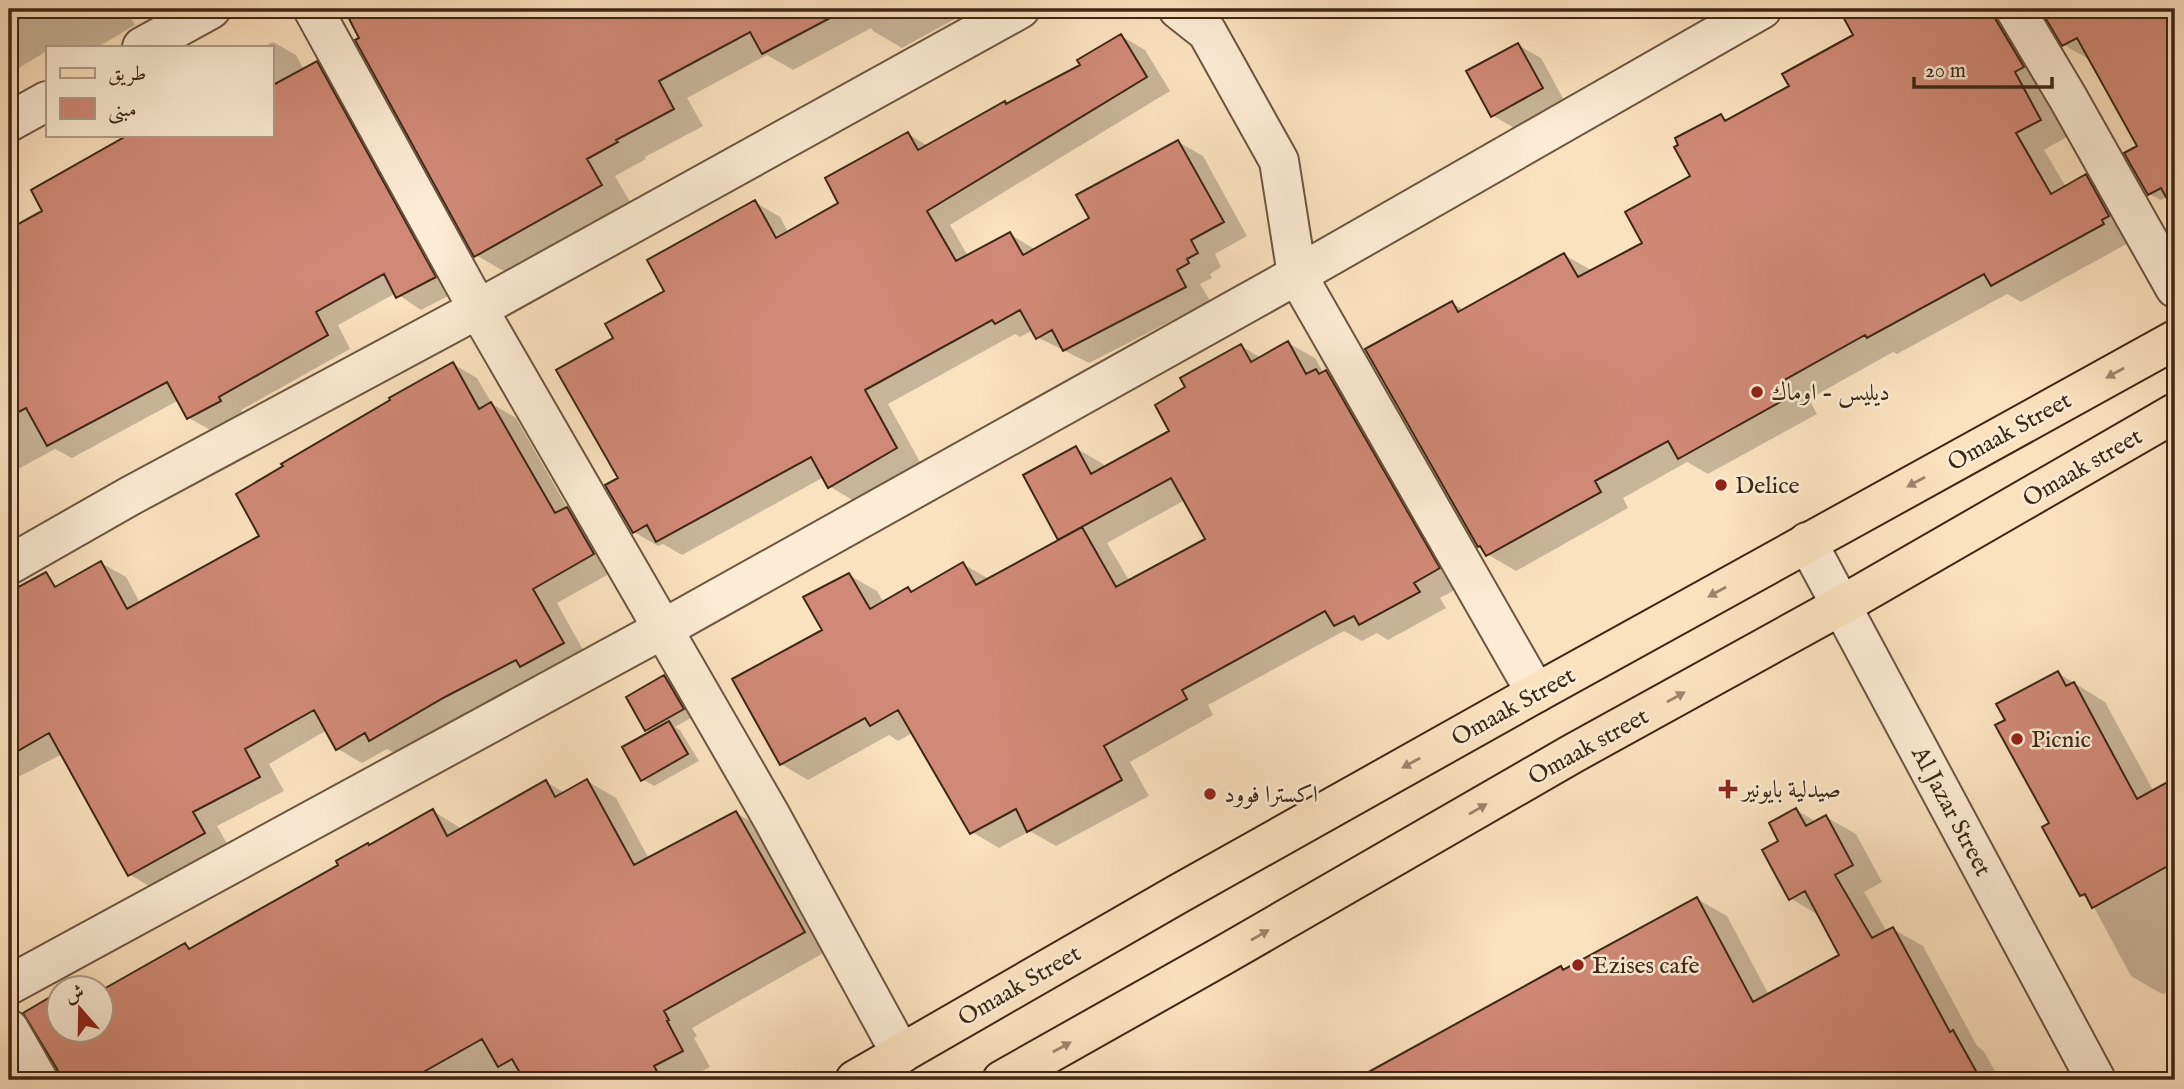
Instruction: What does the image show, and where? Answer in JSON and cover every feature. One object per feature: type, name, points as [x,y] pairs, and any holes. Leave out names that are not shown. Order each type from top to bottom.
[{"type":"main road","name":"Omaak Street","points":[[855,1080],[1178,894],[1536,693],[2175,340]]},
{"type":"main road","name":"Omaak street","points":[[1002,1080],[1222,957],[1572,754],[1842,605],[2175,413]]},
{"type":"street","points":[[144,46],[211,9]]},
{"type":"street","points":[[313,9],[478,309],[771,816],[901,1055]]},
{"type":"street","points":[[9,565],[130,496],[478,309],[1020,9]]},
{"type":"street","points":[[1178,9],[1207,32],[1279,161],[1297,275],[1536,693]]},
{"type":"street","points":[[9,985],[663,629],[1297,275],[1762,9]]},
{"type":"street","points":[[2015,9],[2175,288]]},
{"type":"street","points":[[9,122],[46,102]]},
{"type":"street","name":"Al Jazar Street","points":[[1807,542],[2096,1080]]},
{"type":"street","points":[[9,1029],[38,1080]]},
{"type":"building","points":[[344,9],[847,9],[762,54],[750,32],[659,81],[674,109],[587,159],[602,185],[474,257],[355,40],[359,38]]},
{"type":"building","points":[[1839,9],[1993,9],[1996,20],[2024,67],[2015,72],[2041,120],[2016,133],[2051,194],[2086,174],[2109,216],[2102,220],[2104,224],[1991,286],[1984,274],[1867,338],[1865,335],[1781,382],[1789,397],[1678,459],[1668,441],[1595,481],[1601,492],[1486,556],[1480,546],[1478,547],[1365,349],[1452,301],[1458,312],[1564,253],[1578,277],[1642,243],[1625,212],[1690,176],[1674,147],[1678,145],[1675,138],[1721,114],[1725,121],[1789,86],[1782,74],[1853,35]]},
{"type":"building","points":[[2040,9],[2175,9],[2175,213],[2161,188],[2148,195],[2124,153],[2137,146],[2077,38],[2062,46]]},
{"type":"building","points":[[1121,34],[1147,77],[927,211],[956,261],[1010,232],[1023,255],[1089,218],[1076,195],[1178,140],[1224,222],[1191,240],[1198,253],[1187,259],[1189,263],[1177,270],[1186,287],[1063,351],[1052,330],[1036,339],[1020,310],[995,324],[992,320],[865,390],[897,448],[828,488],[811,457],[656,542],[647,525],[633,533],[605,485],[618,478],[556,370],[613,338],[605,324],[664,291],[647,260],[755,200],[776,238],[838,203],[825,178],[908,132],[918,150],[1005,101],[1006,104],[1080,65],[1077,60]]},
{"type":"building","points":[[1518,43],[1543,88],[1491,117],[1466,71]]},
{"type":"building","points":[[317,61],[436,277],[396,298],[384,274],[316,312],[328,335],[219,397],[221,401],[187,419],[167,382],[47,446],[26,408],[9,417],[9,229],[42,211],[31,190],[126,136],[273,136],[273,85]]},
{"type":"building","points":[[1288,341],[1306,374],[1316,369],[1319,374],[1326,370],[1440,568],[1414,583],[1420,592],[1359,625],[1354,616],[1334,626],[1325,611],[1182,690],[1187,699],[1104,746],[1122,780],[1027,832],[1016,809],[970,834],[898,710],[870,726],[865,718],[780,765],[732,679],[822,630],[803,597],[849,573],[870,609],[908,587],[911,592],[963,562],[976,585],[1082,527],[1116,587],[1205,539],[1171,478],[1058,540],[1023,475],[1076,446],[1091,474],[1169,431],[1155,405],[1185,387],[1180,378],[1241,344],[1251,362]]},
{"type":"building","points":[[453,362],[479,409],[491,402],[555,513],[567,507],[594,554],[533,589],[564,643],[520,667],[516,660],[369,741],[365,733],[336,750],[314,710],[245,749],[260,777],[193,812],[205,833],[128,876],[49,733],[9,756],[9,592],[46,572],[55,587],[101,561],[127,609],[259,536],[236,494],[283,466],[281,464],[390,400],[389,398]]},
{"type":"building","points":[[2058,671],[2066,686],[2074,682],[2137,799],[2175,778],[2175,862],[2092,908],[2085,894],[2080,896],[2042,827],[2049,823],[1995,725],[2005,720],[1996,704]]},
{"type":"building","points":[[664,675],[684,709],[645,731],[626,697]]},
{"type":"building","points":[[669,721],[688,754],[641,781],[622,747]]},
{"type":"building","points":[[587,779],[634,865],[736,811],[805,932],[664,1011],[683,1051],[654,1066],[662,1080],[524,1080],[512,1059],[498,1067],[482,1039],[409,1080],[60,1080],[57,1069],[23,1013],[46,999],[46,1044],[116,1044],[116,982],[185,943],[189,949],[338,865],[336,861],[433,809],[447,836],[546,780],[555,797]]},
{"type":"building","points":[[1796,808],[1806,826],[1826,815],[1853,865],[1835,875],[1872,938],[1893,927],[1950,1032],[1953,1030],[1981,1080],[1354,1080],[1561,966],[1563,970],[1697,897],[1753,1002],[1839,955],[1805,891],[1789,900],[1762,850],[1778,841],[1769,823]]},
{"type":"place","name":"ديليس - اوماك","points":[[1757,392]]},
{"type":"place","name":"Delice","points":[[1721,485]]},
{"type":"place","name":"Picnic","points":[[2017,739]]},
{"type":"place","name":"صيدلية بايونير","points":[[1728,789]]},
{"type":"place","name":"اكسترا فوود","points":[[1210,794]]},
{"type":"place","name":"Ezises cafe","points":[[1578,965]]}]
